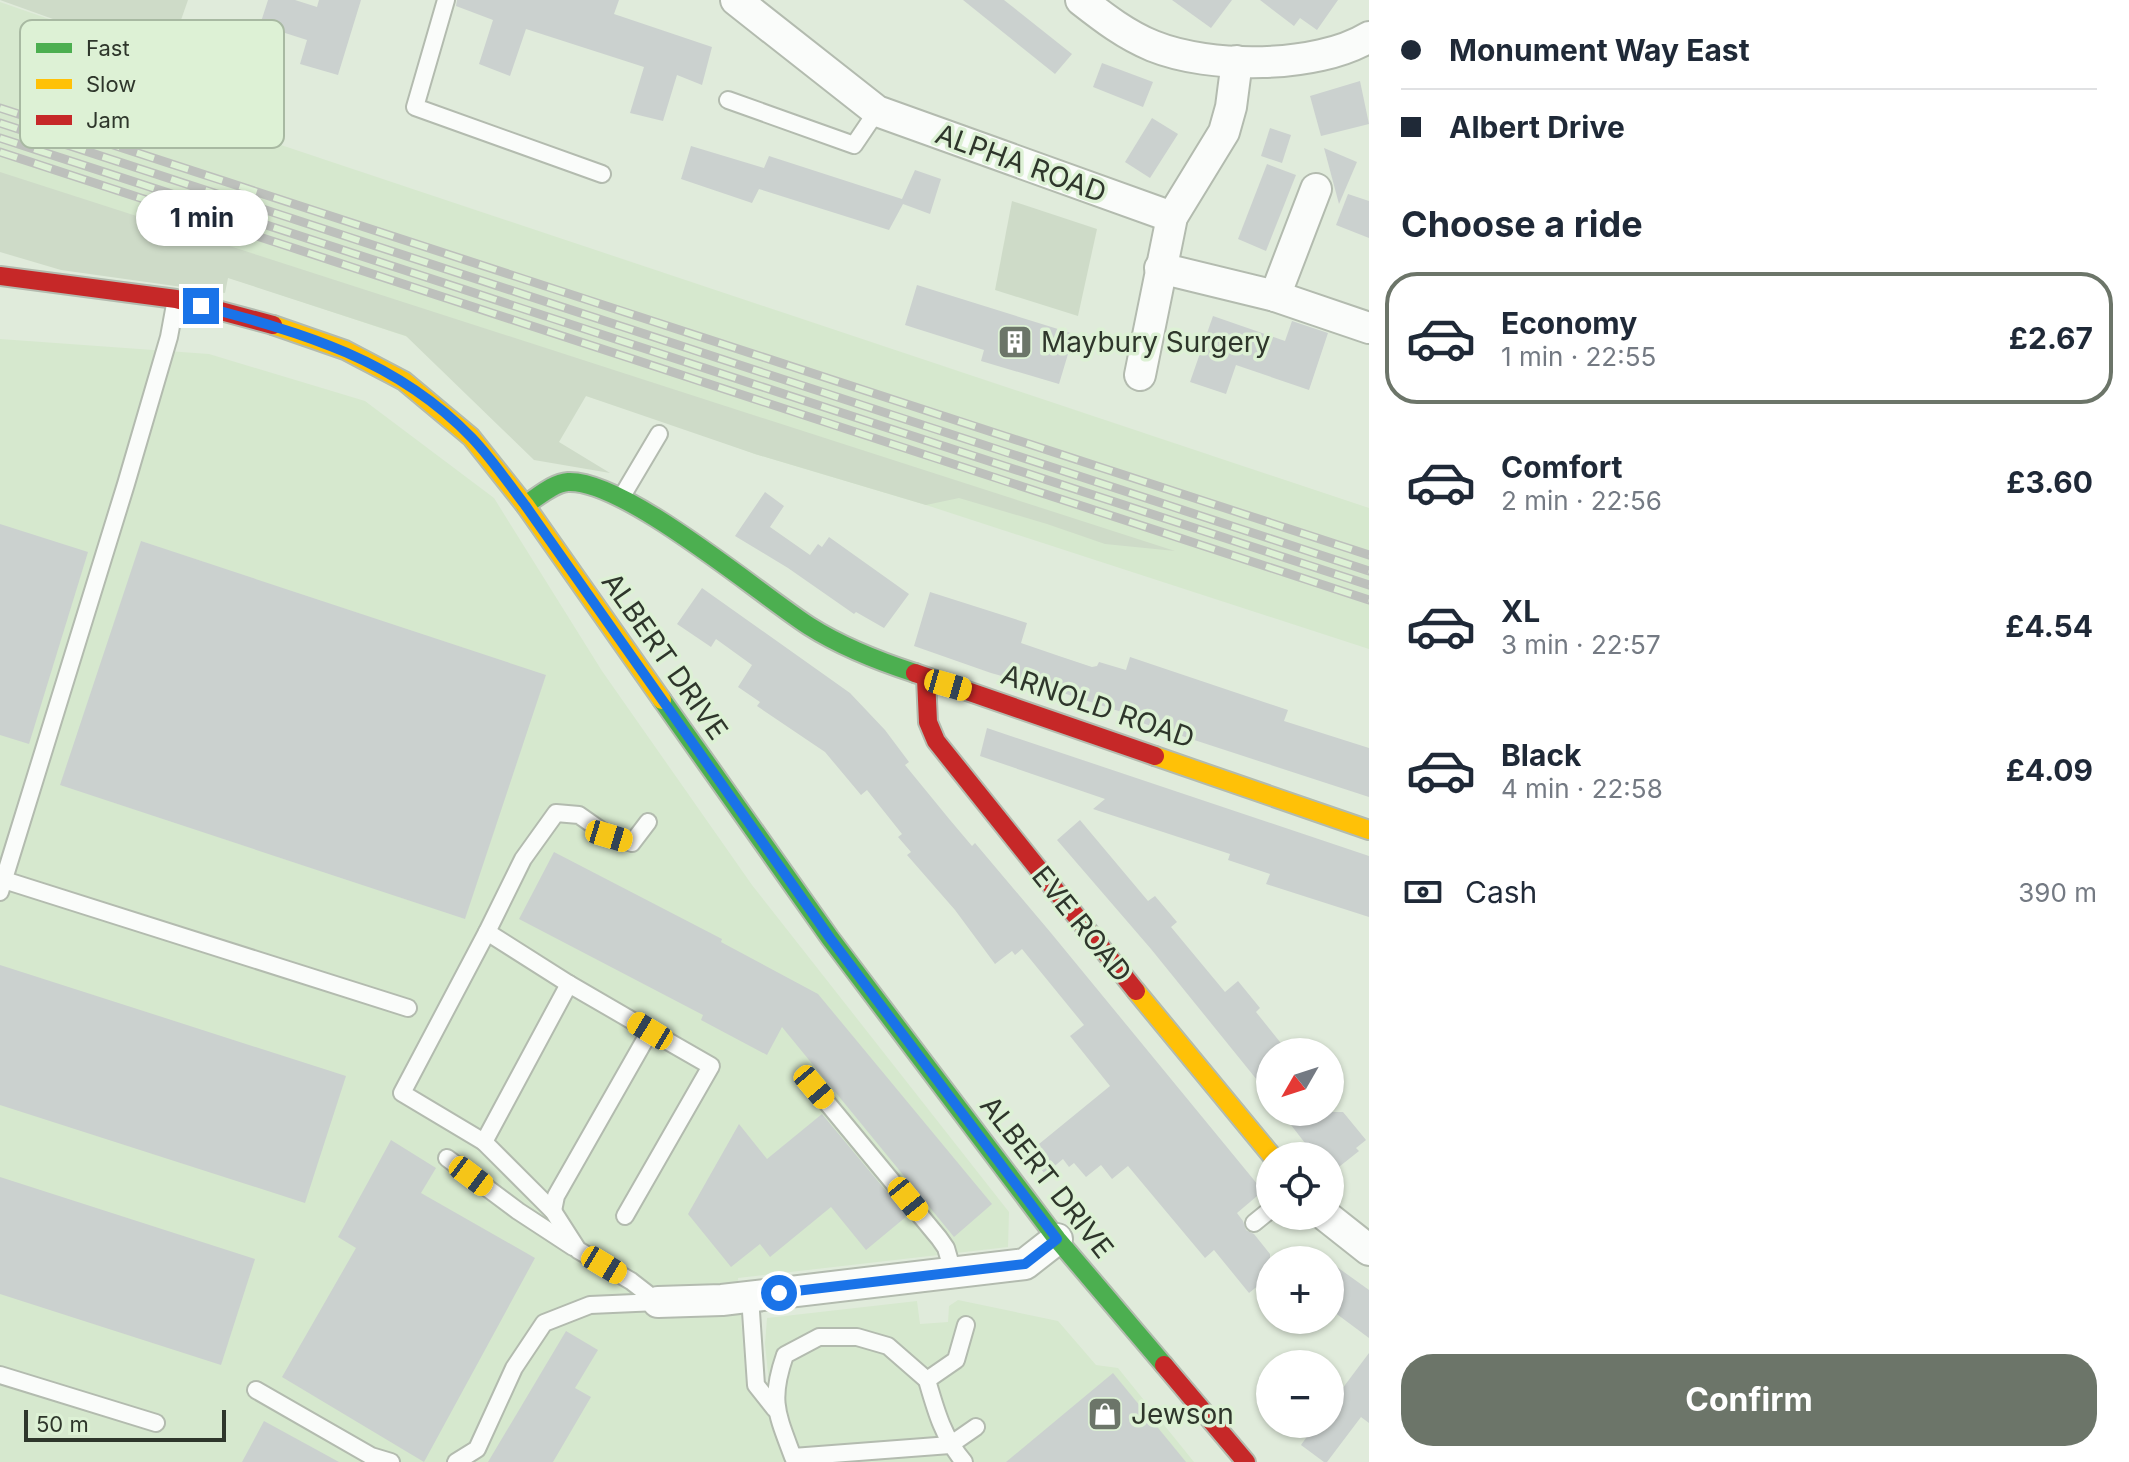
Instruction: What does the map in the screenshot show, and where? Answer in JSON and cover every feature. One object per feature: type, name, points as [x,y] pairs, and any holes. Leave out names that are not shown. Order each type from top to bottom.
[{"type":"street","name":"ALPHA ROAD","points":[[736,0],[877,111],[1172,217]]},
{"type":"street","points":[[1081,0],[1120,30],[1155,47],[1195,58],[1278,60],[1325,54],[1369,37]]},
{"type":"street","points":[[1140,375],[1172,217],[1224,132],[1237,61]]},
{"type":"street","points":[[1275,296],[1316,189]]},
{"type":"street","points":[[1160,268],[1275,296],[1369,328]]},
{"type":"street","name":"ALBERT DRIVE","points":[[0,276],[176,299],[276,326],[345,350],[404,381],[471,437],[525,505],[830,938],[1057,1239],[1246,1462]]},
{"type":"street","name":"ARNOLD ROAD","points":[[525,505],[566,482],[591,485],[698,547],[810,626],[871,658],[1369,830]]},
{"type":"street","name":"EVE ROAD","points":[[926,678],[928,722],[936,741],[1260,1142]]},
{"type":"street","points":[[1344,1230],[1369,1250]]},
{"type":"street","points":[[658,1302],[750,1297],[1025,1264],[1057,1239]]},
{"type":"lane","points":[[446,0],[415,107],[602,174]]},
{"type":"lane","points":[[728,100],[854,145],[877,111]]},
{"type":"lane","points":[[176,299],[169,337],[131,470],[5,857],[2,886],[408,1008]]},
{"type":"lane","points":[[620,500],[659,434]]},
{"type":"lane","points":[[578,1250],[553,1211],[484,1142],[402,1093],[523,859],[556,813],[579,815],[609,836],[632,843],[648,822]]},
{"type":"lane","points":[[487,932],[569,984],[711,1066],[625,1216]]},
{"type":"lane","points":[[484,1142],[569,984]]},
{"type":"lane","points":[[553,1211],[556,1196],[650,1031]]},
{"type":"lane","points":[[814,1087],[939,1238],[946,1248],[953,1272]]},
{"type":"lane","points":[[447,1158],[518,1211],[631,1281],[658,1302]]},
{"type":"lane","points":[[750,1297],[756,1385],[775,1409],[793,1457],[950,1445],[976,1427]]},
{"type":"lane","points":[[456,1462],[477,1449],[514,1368],[544,1323],[590,1305],[658,1302]]},
{"type":"lane","points":[[1102,1325],[1119,1312]]},
{"type":"lane","points":[[927,1380],[956,1360],[966,1325]]},
{"type":"lane","points":[[775,1409],[778,1374],[785,1355],[819,1337],[857,1337],[888,1346],[927,1380],[940,1426],[964,1462]]},
{"type":"lane","points":[[0,1375],[156,1423]]},
{"type":"lane","points":[[256,1390],[371,1456],[391,1462]]},
{"type":"shaded area","points":[[0,0],[188,0],[181,20],[56,20]]},
{"type":"shaded area","points":[[0,2],[52,20],[20,20],[20,148],[284,146],[1369,508],[1369,649],[926,505],[755,454],[0,202]]},
{"type":"shaded area","points":[[0,172],[1175,551],[1105,544],[959,498],[926,505],[755,454],[586,396],[559,442],[610,473],[534,460],[406,336],[228,278],[225,293],[61,270],[0,252]]},
{"type":"shaded area","points":[[1012,201],[1097,229],[1078,316],[995,290]]},
{"type":"shaded area","points":[[0,339],[209,354],[365,401],[494,498],[602,671],[752,885],[1009,1212],[1008,1247],[738,1278],[746,1384],[769,1383],[765,1344],[767,1318],[917,1301],[920,1324],[948,1322],[949,1306],[958,1300],[1058,1321],[1096,1365],[1118,1368],[1194,1462],[0,1462]]},
{"type":"building","points":[[268,0],[295,0],[317,7],[319,0],[361,0],[338,75],[300,64],[307,40],[284,33],[284,20],[262,20]]},
{"type":"building","points":[[457,0],[619,0],[614,14],[712,47],[702,85],[677,75],[663,121],[630,113],[644,67],[526,29],[510,76],[479,64],[493,20],[456,6]]},
{"type":"building","points":[[963,0],[1004,0],[1072,54],[1055,74]]},
{"type":"building","points":[[1172,0],[1232,0],[1211,28]]},
{"type":"building","points":[[1260,0],[1338,0],[1317,30],[1300,18],[1294,26]]},
{"type":"building","points":[[1102,63],[1153,82],[1143,107],[1093,87]]},
{"type":"building","points":[[1360,81],[1369,124],[1321,136],[1310,96]]},
{"type":"building","points":[[1152,118],[1178,134],[1150,178],[1125,162]]},
{"type":"building","points":[[1270,128],[1291,135],[1282,163],[1261,156]]},
{"type":"building","points":[[691,146],[764,168],[769,156],[902,199],[915,170],[941,179],[930,214],[903,204],[889,230],[759,189],[752,203],[681,179]]},
{"type":"building","points":[[1324,148],[1357,162],[1339,204]]},
{"type":"building","points":[[1267,164],[1296,175],[1266,251],[1238,239]]},
{"type":"building","points":[[1348,194],[1369,201],[1369,238],[1336,225]]},
{"type":"building","name":"Maybury Surgery","points":[[917,285],[1074,334],[1059,384],[981,361],[984,350],[905,325]]},
{"type":"building","points":[[1213,316],[1285,341],[1292,321],[1328,333],[1309,390],[1236,365],[1226,394],[1190,382]]},
{"type":"building","points":[[765,492],[784,506],[770,527],[810,555],[818,544],[822,547],[829,537],[909,594],[884,628],[856,612],[854,614],[735,536]]},
{"type":"building","points":[[0,524],[88,552],[29,744],[0,735]]},
{"type":"building","points":[[141,541],[546,675],[465,919],[60,785]]},
{"type":"building","points":[[702,588],[850,693],[885,730],[909,762],[905,765],[950,820],[972,846],[975,843],[1051,933],[1256,1182],[1256,1197],[1237,1213],[1246,1230],[1254,1234],[1264,1246],[1256,1246],[1256,1287],[1249,1293],[1214,1250],[1205,1258],[1128,1166],[1112,1179],[1101,1165],[1086,1177],[1074,1163],[1069,1167],[1063,1159],[1045,1174],[1028,1153],[1110,1086],[1070,1036],[1084,1025],[1022,949],[1015,955],[1012,951],[995,964],[955,910],[907,855],[911,852],[898,837],[902,834],[867,790],[861,795],[825,752],[757,706],[760,702],[738,687],[752,665],[716,639],[711,647],[677,624]]},
{"type":"building","points":[[930,592],[1027,623],[1021,643],[1092,667],[1099,662],[1126,670],[1130,657],[1288,710],[1284,721],[1369,748],[1369,797],[1136,721],[1137,717],[914,646]]},
{"type":"building","points":[[987,728],[1369,856],[1369,917],[1266,884],[1270,874],[1228,860],[1230,854],[1093,809],[1105,799],[980,756]]},
{"type":"building","points":[[1080,820],[1148,901],[1155,896],[1177,922],[1171,927],[1225,992],[1238,981],[1260,1008],[1256,1012],[1277,1038],[1256,1038],[1256,1079],[1151,949],[1057,840]]},
{"type":"building","points":[[554,852],[722,939],[721,942],[818,994],[992,1204],[954,1237],[782,1027],[767,1055],[701,1020],[703,1015],[519,919]]},
{"type":"building","points":[[0,965],[346,1076],[305,1203],[0,1105]]},
{"type":"building","points":[[1344,1113],[1366,1140],[1356,1148],[1359,1151],[1344,1163],[1344,1142],[1304,1142],[1292,1126],[1344,1126]]},
{"type":"building","points":[[822,1114],[907,1216],[866,1250],[831,1207],[770,1257],[760,1244],[731,1267],[688,1214],[739,1124],[767,1159]]},
{"type":"building","points":[[391,1140],[436,1168],[421,1193],[535,1258],[424,1462],[282,1377],[356,1248],[338,1237]]},
{"type":"building","points":[[0,1177],[255,1259],[221,1365],[0,1294]]},
{"type":"building","points":[[1344,1272],[1369,1290],[1369,1338],[1344,1319]]},
{"type":"building","points":[[566,1331],[598,1350],[575,1388],[591,1397],[553,1462],[488,1462]]},
{"type":"building","points":[[1369,1353],[1369,1423],[1361,1417],[1327,1462],[1324,1462],[1301,1445],[1306,1438],[1344,1438],[1344,1386]]},
{"type":"building","name":"Jewson","points":[[1113,1373],[1186,1462],[1006,1462]]},
{"type":"building","points":[[264,1421],[339,1462],[242,1462]]},
{"type":"railway","points":[[0,108],[20,115]]},
{"type":"railway","points":[[0,123],[20,130]]},
{"type":"railway","points":[[0,138],[20,145]]},
{"type":"railway","points":[[31,148],[1369,585]]},
{"type":"railway","points":[[76,148],[1369,571]]},
{"type":"railway","points":[[123,148],[1369,555]]},
{"type":"railway","points":[[0,152],[1369,600]]},
{"type":"traffic: fast","points":[[525,505],[562,483],[592,486],[622,499],[690,540],[822,634],[860,653],[915,673]]},
{"type":"traffic: fast","points":[[662,700],[830,938],[1057,1239],[1164,1365]]},
{"type":"traffic: slow","points":[[273,325],[345,350],[404,381],[471,437],[525,505],[662,700]]},
{"type":"traffic: slow","points":[[1155,756],[1369,830]]},
{"type":"traffic: slow","points":[[1136,991],[1260,1142]]},
{"type":"traffic: jam","points":[[0,276],[176,299],[273,325]]},
{"type":"traffic: jam","points":[[915,673],[1155,756]]},
{"type":"traffic: jam","points":[[926,678],[928,722],[936,741],[1136,991]]},
{"type":"traffic: jam","points":[[1164,1365],[1246,1462]]},
{"type":"place","name":"Maybury Surgery","points":[[1015,342]]},
{"type":"place","name":"Jewson","points":[[1105,1414]]},
{"type":"route","points":[[201,306],[276,326],[345,350],[404,381],[471,437],[525,505],[830,938],[1057,1239],[1025,1264],[779,1293]]}]
